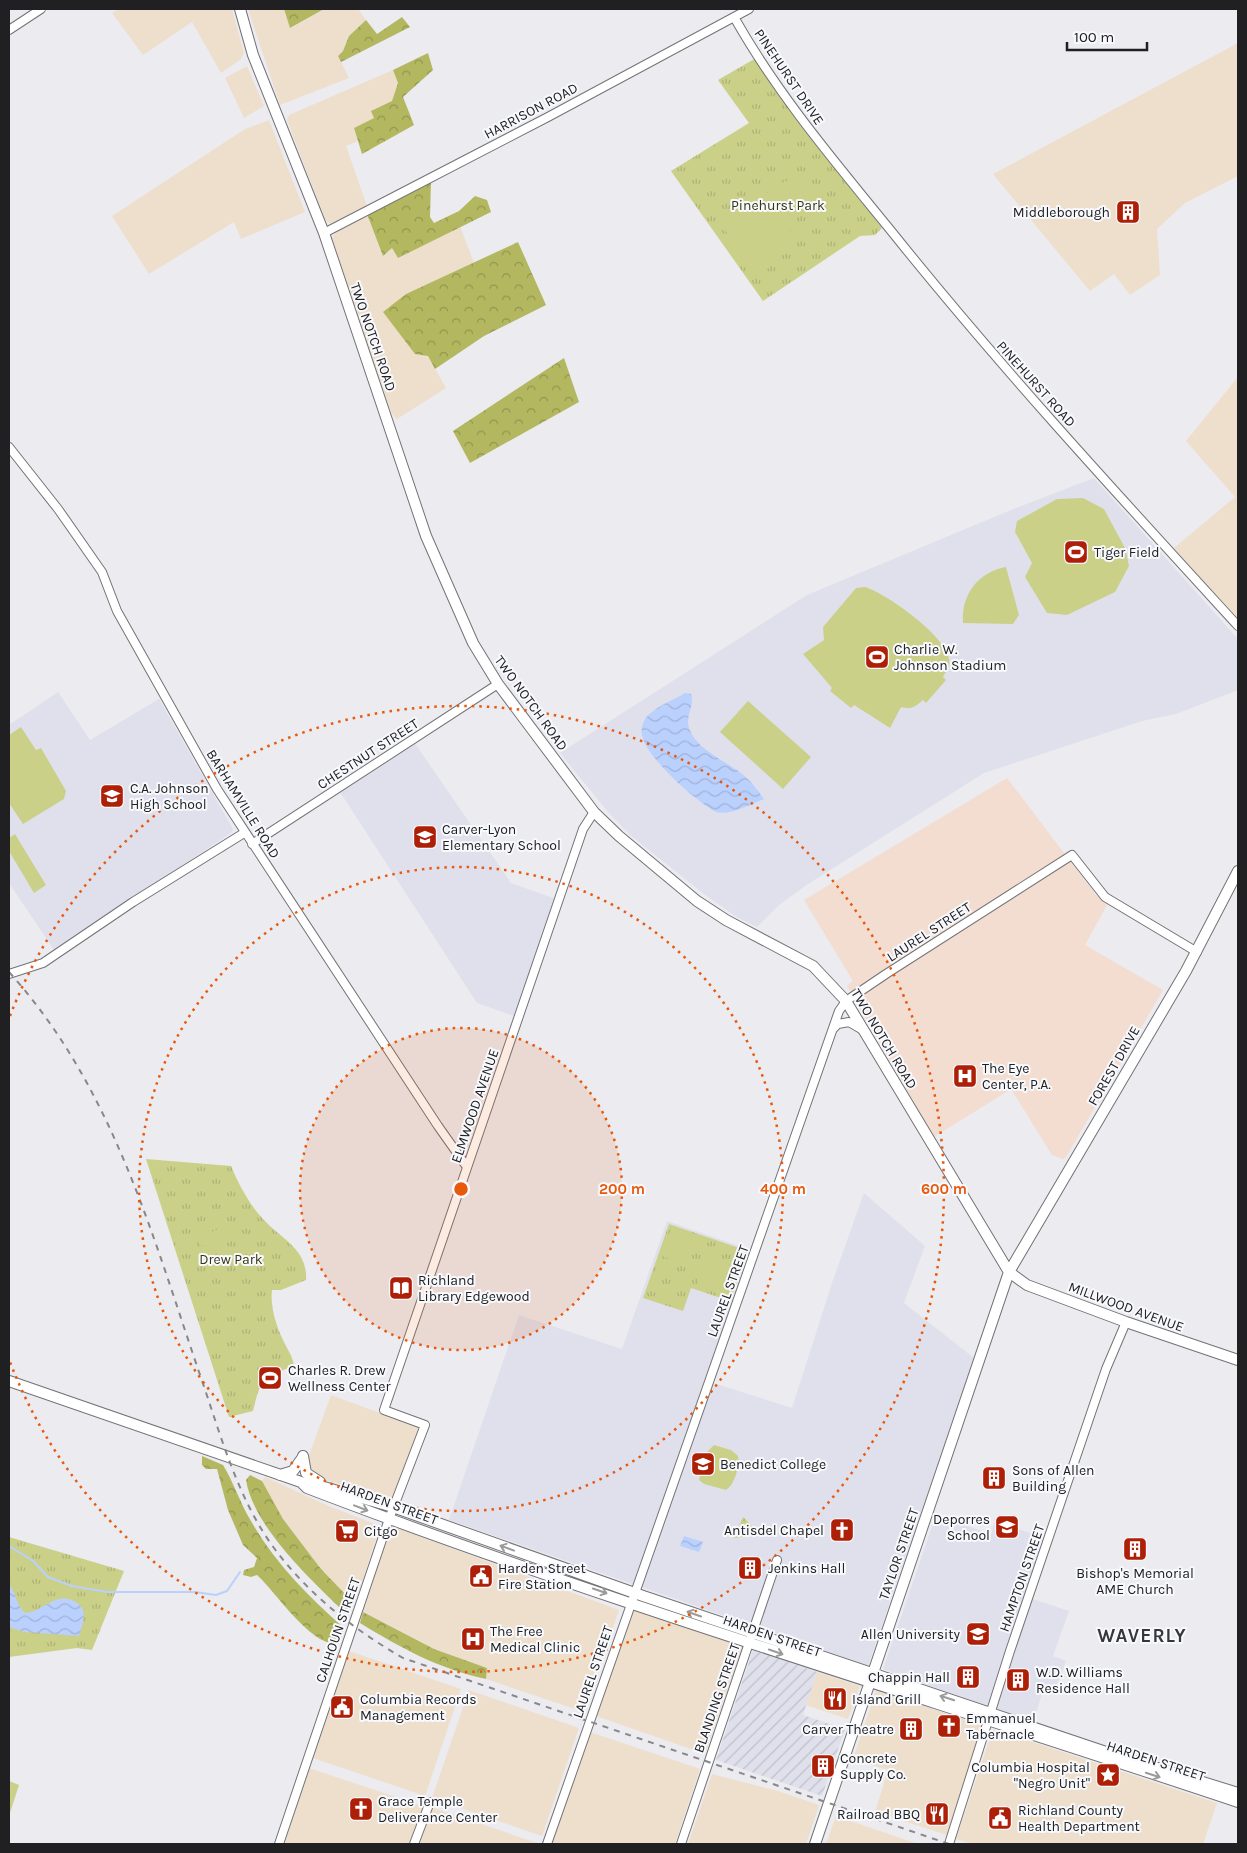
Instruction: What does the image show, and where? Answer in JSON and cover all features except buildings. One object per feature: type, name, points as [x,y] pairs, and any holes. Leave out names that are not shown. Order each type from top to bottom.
[{"type":"main road","name":"TWO NOTCH ROAD","points":[[240,9],[253,55],[324,233],[426,536],[473,643],[498,684],[594,812],[643,858],[697,901],[726,920],[813,966],[846,1001],[1009,1272]]},
{"type":"main road","name":"FOREST DRIVE","points":[[1009,1272],[1197,952],[1238,870]]},
{"type":"main road","name":"MILLWOOD AVENUE","points":[[1009,1272],[1026,1285],[1126,1322],[1238,1360]]},
{"type":"main road","name":"TAYLOR STREET","points":[[815,1844],[1009,1272]]},
{"type":"main road","name":"HARDEN STREET","points":[[9,1381],[301,1482],[309,1482],[393,1507],[633,1598]]},
{"type":"main road","points":[[280,1475],[293,1471],[304,1456],[304,1468],[308,1474],[334,1489]]},
{"type":"main road","name":"HARDEN STREET","points":[[301,1482],[307,1488],[389,1518],[871,1679],[1238,1792]]},
{"type":"main road","name":"HARDEN STREET","points":[[990,1716],[1238,1802]]},
{"type":"street","points":[[9,30],[41,9]]},
{"type":"street","name":"HARRISON ROAD","points":[[324,233],[749,9]]},
{"type":"street","name":"PINEHURST DRIVE","points":[[734,17],[784,98],[825,151]]},
{"type":"street","name":"PINEHURST ROAD","points":[[825,151],[946,300],[1034,402],[1238,626]]},
{"type":"street","name":"BARHAMVILLE ROAD","points":[[9,447],[58,509],[102,572],[117,611],[244,833],[467,1167]]},
{"type":"street","name":"CHESTNUT STREET","points":[[252,844],[498,684]]},
{"type":"street","name":"ELMWOOD AVENUE","points":[[425,1425],[384,1410],[584,830],[594,812]]},
{"type":"street","points":[[10,974],[43,964],[133,902],[244,833]]},
{"type":"street","name":"LAUREL STREET","points":[[548,1844],[839,1011],[846,1001],[1072,855],[1105,897],[1197,952]]},
{"type":"street","points":[[833,1029],[838,1024],[849,1022],[866,1034]]},
{"type":"street","name":"HAMPTON STREET","points":[[949,1844],[1106,1369],[1126,1322]]},
{"type":"street","name":"CALHOUN STREET","points":[[279,1844],[389,1518],[425,1425]]},
{"type":"street","name":"BLANDING STREET","points":[[681,1844],[778,1560]]},
{"type":"street","points":[[414,1844],[430,1802]]},
{"type":"shaded area","points":[[119,9],[232,9],[244,53],[240,60],[221,73],[192,22],[143,55],[112,13]]},
{"type":"shaded area","points":[[248,9],[284,9],[291,28],[324,9],[358,9],[366,20],[349,36],[343,51],[338,56],[349,78],[280,105]]},
{"type":"shaded area","points":[[1238,43],[1238,176],[1185,203],[1157,229],[1160,275],[1130,295],[1114,274],[1090,291],[993,174]]},
{"type":"shaded area","points":[[247,66],[264,106],[244,118],[225,78]]},
{"type":"shaded area","points":[[393,70],[398,83],[392,102],[372,111],[374,118],[354,128],[358,141],[346,146],[367,206],[331,224],[325,220],[287,120],[289,115]]},
{"type":"shaded area","points":[[269,120],[305,212],[241,239],[234,222],[149,274],[112,216],[245,129]]},
{"type":"shaded area","points":[[367,214],[383,256],[392,248],[398,258],[460,226],[474,263],[406,294],[428,356],[446,388],[397,419],[392,414],[356,316],[332,238],[335,233]]},
{"type":"shaded area","points":[[1238,377],[1238,621],[1174,548],[1235,497],[1186,441]]},
{"type":"shaded area","points":[[1094,478],[1238,639],[1238,690],[1176,714],[1142,721],[984,773],[808,884],[779,905],[757,927],[735,916],[704,894],[630,835],[608,812],[560,753],[807,595],[1011,510]]},
{"type":"shaded area","name":"C.A. Johnson High School","points":[[58,692],[90,740],[159,699],[233,829],[231,833],[54,950],[9,883],[9,725]]},
{"type":"shaded area","name":"Carver-Lyon Elementary School","points":[[414,742],[511,883],[556,899],[514,1016],[477,1003],[340,792]]},
{"type":"shaded area","points":[[1007,778],[1096,895],[1108,903],[1085,945],[1163,990],[1066,1157],[1063,1159],[1052,1155],[1011,1089],[934,1137],[847,986],[853,981],[804,900]]},
{"type":"shaded area","name":"Benedict College","points":[[864,1193],[925,1246],[904,1303],[974,1358],[868,1666],[449,1520],[519,1315],[622,1349],[667,1221],[751,1250],[707,1381],[792,1408],[833,1280]]},
{"type":"shaded area","points":[[331,1395],[426,1430],[400,1503],[311,1475],[306,1464]]},
{"type":"shaded area","points":[[265,1477],[331,1507],[380,1526],[359,1591],[350,1600],[321,1569],[283,1519],[265,1490],[262,1481]]},
{"type":"shaded area","name":"Allen University","points":[[936,1515],[991,1534],[995,1521],[1045,1538],[1024,1596],[1069,1611],[1053,1656],[1066,1661],[1054,1695],[1043,1691],[1033,1722],[883,1669]]},
{"type":"shaded area","points":[[397,1528],[619,1610],[584,1712],[486,1679],[486,1668],[434,1649],[363,1612],[389,1532]]},
{"type":"shaded area","points":[[634,1610],[742,1647],[705,1754],[596,1716]]},
{"type":"shaded area","points":[[753,1650],[817,1672],[803,1715],[845,1729],[822,1796],[716,1760]]},
{"type":"shaded area","points":[[349,1651],[461,1689],[425,1796],[313,1758]]},
{"type":"shaded area","points":[[817,1672],[860,1686],[848,1719],[806,1705]]},
{"type":"shaded area","points":[[469,1690],[579,1728],[542,1836],[432,1798]]},
{"type":"shaded area","points":[[876,1691],[983,1725],[947,1835],[875,1812],[888,1770],[853,1759]]},
{"type":"shaded area","points":[[993,1729],[1217,1803],[1203,1844],[972,1844],[956,1839]]},
{"type":"shaded area","points":[[590,1732],[700,1769],[675,1844],[552,1844]]},
{"type":"shaded area","points":[[309,1768],[423,1806],[410,1844],[283,1844]]},
{"type":"shaded area","points":[[712,1774],[778,1791],[819,1805],[806,1844],[688,1844]]},
{"type":"shaded area","points":[[431,1807],[540,1844],[418,1844]]},
{"type":"shaded area","points":[[836,1816],[918,1844],[826,1844]]},
{"type":"green space","points":[[284,9],[324,9],[290,28]]},
{"type":"green space","points":[[402,17],[410,27],[341,62],[338,56],[343,51],[349,36],[366,20],[377,34]]},
{"type":"green space","points":[[428,53],[433,70],[403,97],[414,125],[362,154],[354,128],[374,118],[371,111],[392,101],[398,83],[393,70]]},
{"type":"green space","name":"Pinehurst Park","points":[[756,58],[802,126],[882,228],[875,235],[860,236],[763,301],[671,171],[749,123],[718,80]]},
{"type":"green space","points":[[800,175],[811,194],[787,208],[791,226],[786,245],[775,261],[761,274],[744,256],[727,233],[723,220],[735,210],[775,189],[781,198],[775,186]]},
{"type":"green space","points":[[431,181],[430,217],[434,223],[459,211],[475,196],[487,200],[491,212],[398,258],[392,248],[383,256],[367,214]]},
{"type":"green space","points":[[518,242],[546,305],[484,336],[435,369],[428,356],[415,354],[383,312],[406,294]]},
{"type":"green space","points":[[564,358],[579,402],[470,463],[453,431]]},
{"type":"green space","name":"Tiger Field","points":[[1083,498],[1104,509],[1125,548],[1129,566],[1115,592],[1067,615],[1047,613],[1025,577],[1032,563],[1015,532],[1017,521],[1057,499]]},
{"type":"green space","points":[[1006,567],[1019,615],[1013,624],[963,623],[965,603],[973,586],[987,574]]},
{"type":"green space","name":"Charlie W. Johnson Stadium","points":[[865,587],[887,598],[914,617],[937,639],[945,649],[949,659],[949,667],[943,677],[946,680],[926,703],[923,700],[913,707],[901,707],[890,728],[854,705],[851,708],[830,691],[832,688],[803,654],[824,640],[823,627],[856,588]]},
{"type":"green space","points":[[748,701],[811,757],[783,789],[720,732]]},
{"type":"green space","points":[[21,727],[36,750],[41,748],[66,791],[64,799],[23,824],[9,803],[9,735]]},
{"type":"green space","points":[[15,834],[46,885],[34,893],[9,851],[9,838]]},
{"type":"green space","name":"Drew Park","points":[[146,1159],[231,1166],[253,1207],[270,1226],[292,1245],[303,1260],[306,1280],[281,1290],[272,1290],[272,1303],[276,1322],[294,1366],[275,1373],[264,1381],[258,1392],[253,1411],[229,1417]]},
{"type":"green space","points":[[669,1224],[748,1251],[730,1301],[691,1288],[683,1311],[643,1298]]},
{"type":"green space","points":[[222,1228],[225,1238],[201,1247],[198,1237]]},
{"type":"green space","points":[[670,1231],[694,1239],[685,1264],[662,1256]]},
{"type":"green space","points":[[707,1256],[735,1265],[725,1294],[697,1284]]},
{"type":"green space","points":[[714,1445],[731,1450],[738,1456],[736,1474],[732,1484],[726,1490],[704,1484],[699,1480],[706,1453]]},
{"type":"green space","points":[[202,1456],[223,1465],[247,1514],[281,1565],[344,1628],[339,1644],[328,1643],[306,1628],[257,1575],[251,1577],[243,1575],[244,1570],[254,1567],[257,1558],[243,1545],[228,1510],[217,1469],[206,1469],[202,1465]]},
{"type":"green space","points":[[250,1475],[262,1481],[283,1519],[321,1569],[348,1597],[352,1608],[346,1610],[339,1607],[312,1581],[270,1532],[259,1515],[251,1497],[246,1480]]},
{"type":"green space","points":[[743,1517],[759,1533],[758,1535],[734,1538]]},
{"type":"green space","points":[[9,1537],[124,1571],[92,1650],[77,1648],[9,1657]]},
{"type":"green space","points":[[363,1612],[434,1649],[487,1668],[486,1679],[452,1670],[390,1641],[360,1623]]},
{"type":"green space","points":[[9,1781],[19,1785],[9,1816]]},
{"type":"water","points":[[685,693],[691,694],[688,724],[698,742],[711,754],[744,776],[764,799],[734,811],[716,812],[685,789],[652,755],[642,735],[644,721],[657,708]]},
{"type":"water","points":[[684,1536],[703,1542],[699,1552],[680,1546]]},
{"type":"water","points":[[9,1584],[25,1613],[32,1612],[56,1600],[69,1599],[77,1603],[81,1606],[84,1614],[79,1636],[25,1632],[9,1627]]},
{"type":"waterway","points":[[9,1546],[33,1561],[48,1577],[72,1586],[107,1592],[195,1592],[216,1595],[227,1591],[240,1572]]},
{"type":"railway","points":[[9,972],[45,1016],[75,1063],[102,1111],[125,1162],[145,1214],[239,1485],[261,1528],[274,1548],[301,1581],[349,1623],[403,1658],[949,1844]]},
{"type":"place","name":"Middleborough","points":[[1128,212]]},
{"type":"place","name":"Tiger Field","points":[[1076,552]]},
{"type":"place","name":"Charlie W. Johnson Stadium","points":[[877,657]]},
{"type":"place","name":"C.A. Johnson High School","points":[[112,796]]},
{"type":"place","name":"Carver-Lyon Elementary School","points":[[425,837]]},
{"type":"place","name":"The Eye Center, P.A.","points":[[965,1076]]},
{"type":"place","name":"Richland Library Edgewood","points":[[401,1288]]},
{"type":"place","name":"Charles R. Drew Wellness Center","points":[[270,1378]]},
{"type":"place","name":"Benedict College","points":[[703,1464]]},
{"type":"place","name":"Sons of Allen Building","points":[[994,1478]]},
{"type":"place","name":"Deporres School","points":[[1007,1527]]},
{"type":"place","name":"Antisdel Chapel","points":[[842,1530]]},
{"type":"place","name":"Citgo","points":[[347,1531]]},
{"type":"place","name":"Bishop's Memorial AME Church","points":[[1135,1549]]},
{"type":"place","name":"Jenkins Hall","points":[[750,1568]]},
{"type":"place","name":"Harden Street Fire Station","points":[[481,1576]]},
{"type":"place","name":"Allen University","points":[[978,1634]]},
{"type":"place","name":"The Free Medical Clinic","points":[[473,1639]]},
{"type":"place","name":"Chappin Hall","points":[[968,1677]]},
{"type":"place","name":"W.D. Williams Residence Hall","points":[[1018,1680]]},
{"type":"place","name":"Island Grill","points":[[835,1699]]},
{"type":"place","name":"Columbia Records Management","points":[[342,1707]]},
{"type":"place","name":"Emmanuel Tabernacle","points":[[949,1726]]},
{"type":"place","name":"Carver Theatre","points":[[911,1729]]},
{"type":"place","name":"Concrete Supply Co.","points":[[823,1766]]},
{"type":"place","name":"Columbia Hospital \"Negro Unit\"","points":[[1108,1775]]},
{"type":"place","name":"Grace Temple Deliverance Center","points":[[361,1809]]},
{"type":"place","name":"Railroad BBQ","points":[[937,1814]]},
{"type":"place","name":"Richland County Health Department","points":[[1000,1818]]},
{"type":"district","name":"WAVERLY","points":[[1142,1636]]}]
